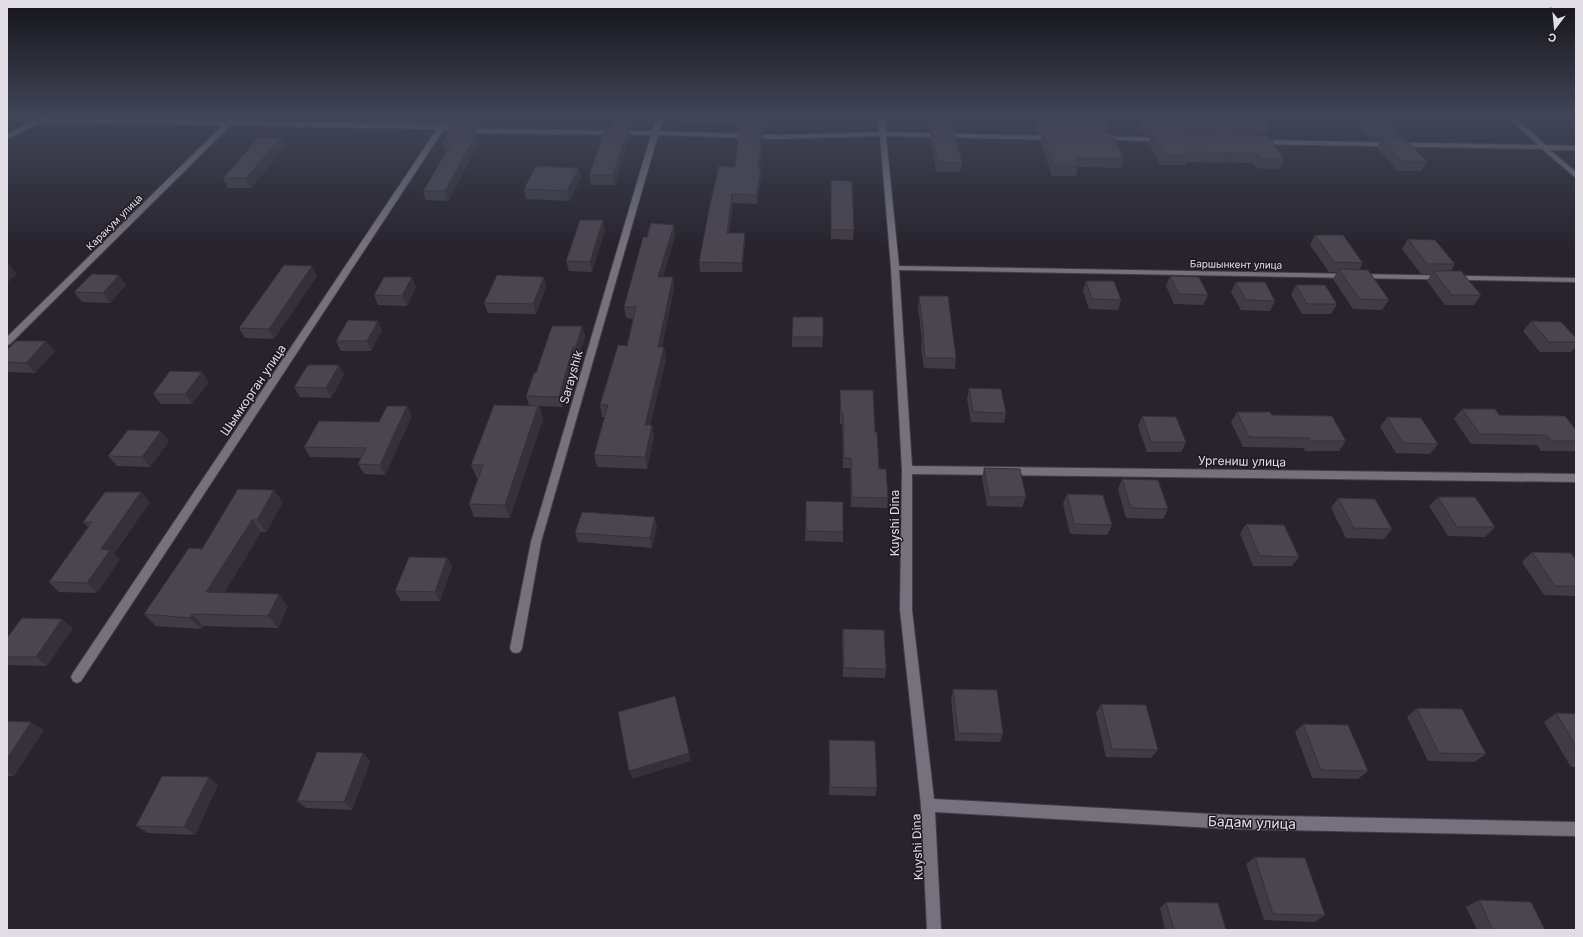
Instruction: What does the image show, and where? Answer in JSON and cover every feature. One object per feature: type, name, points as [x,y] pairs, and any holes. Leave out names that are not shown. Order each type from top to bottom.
[{"type":"street","name":"Каракум улица","points":[[7,342],[192,160]]},
{"type":"street","name":"Шымкорган улица","points":[[77,677],[420,160]]},
{"type":"street","name":"Sarayshik","points":[[516,648],[536,542],[647,160]]},
{"type":"street","name":"Kuyshi Dina","points":[[884,160],[895,268],[907,470],[906,610],[928,806],[934,930]]},
{"type":"street","points":[[1558,160],[1576,176]]},
{"type":"street","name":"Баршынкент улица","points":[[895,268],[1576,280]]},
{"type":"street","name":"Ургениш улица","points":[[907,470],[1576,478]]},
{"type":"street","name":"Бадам улица","points":[[928,806],[1231,822],[1576,828]]},
{"type":"building","points":[[239,160],[262,160],[246,178],[223,178]]},
{"type":"building","points":[[442,160],[462,160],[445,191],[423,191]]},
{"type":"building","points":[[594,160],[618,160],[613,175],[589,175]]},
{"type":"building","points":[[736,160],[759,160],[758,168],[761,168],[756,195],[732,194],[727,233],[745,233],[742,263],[699,262],[719,166],[735,167]]},
{"type":"building","points":[[937,160],[961,160],[962,163],[937,162]]},
{"type":"building","points":[[1052,160],[1076,160],[1078,166],[1054,166]]},
{"type":"building","points":[[1400,160],[1425,160],[1427,162],[1402,162]]},
{"type":"building","points":[[536,166],[579,168],[567,191],[524,189]]},
{"type":"building","points":[[831,180],[852,181],[854,230],[831,230]]},
{"type":"building","points":[[580,220],[603,220],[590,262],[566,261]]},
{"type":"building","points":[[651,223],[674,225],[658,277],[673,277],[658,347],[664,347],[645,425],[652,425],[645,457],[594,455],[608,405],[600,405],[618,345],[627,346],[636,307],[624,307],[643,237],[647,237]]},
{"type":"building","points":[[1315,235],[1343,235],[1363,263],[1334,262]]},
{"type":"building","points":[[1408,239],[1435,240],[1455,264],[1427,264]]},
{"type":"building","points":[[284,265],[312,266],[269,329],[239,328]]},
{"type":"building","points":[[1339,269],[1368,270],[1389,300],[1359,299]]},
{"type":"building","points":[[1433,271],[1461,271],[1481,295],[1452,295]]},
{"type":"building","points":[[92,274],[119,275],[103,293],[74,292]]},
{"type":"building","points":[[497,275],[544,277],[533,304],[484,303]]},
{"type":"building","points":[[1170,276],[1199,277],[1208,295],[1179,294]]},
{"type":"building","points":[[384,277],[412,277],[402,296],[374,295]]},
{"type":"building","points":[[1086,281],[1114,281],[1121,300],[1092,299]]},
{"type":"building","points":[[1236,282],[1265,282],[1275,301],[1246,300]]},
{"type":"building","points":[[1296,285],[1325,285],[1337,304],[1307,304]]},
{"type":"building","points":[[919,296],[948,296],[956,358],[925,358]]},
{"type":"building","points":[[793,317],[823,317],[823,337],[792,337]]},
{"type":"building","points":[[348,320],[378,321],[367,341],[336,341]]},
{"type":"building","points":[[1531,321],[1561,322],[1576,338],[1576,342],[1549,342]]},
{"type":"building","points":[[552,326],[582,326],[576,347],[573,347],[559,397],[526,396],[534,373],[536,373]]},
{"type":"building","points":[[16,341],[46,341],[26,363],[7,362],[7,350]]},
{"type":"building","points":[[308,365],[339,365],[326,388],[294,387]]},
{"type":"building","points":[[170,371],[202,372],[185,394],[153,394]]},
{"type":"building","points":[[969,388],[1001,389],[1006,413],[973,412]]},
{"type":"building","points":[[840,390],[873,390],[879,469],[886,469],[888,498],[852,497],[851,458],[844,458],[843,414],[841,414]]},
{"type":"building","points":[[494,405],[538,406],[505,505],[469,504],[483,465],[471,465]]},
{"type":"building","points":[[387,406],[407,406],[380,465],[358,464],[366,448],[304,447],[319,421],[379,422]]},
{"type":"building","points":[[1462,409],[1495,409],[1499,415],[1565,416],[1576,430],[1576,441],[1551,441],[1546,435],[1480,434]]},
{"type":"building","points":[[1237,412],[1270,412],[1272,415],[1332,416],[1346,441],[1311,441],[1310,438],[1249,437]]},
{"type":"building","points":[[1142,416],[1176,417],[1186,442],[1151,442]]},
{"type":"building","points":[[1387,417],[1421,418],[1438,444],[1403,443]]},
{"type":"building","points":[[128,430],[161,431],[142,457],[108,456]]},
{"type":"building","points":[[984,468],[1020,469],[1026,497],[989,497]]},
{"type":"building","points":[[1122,479],[1158,480],[1168,509],[1131,508]]},
{"type":"building","points":[[238,489],[274,490],[257,520],[252,520],[206,592],[279,594],[268,616],[192,614],[190,618],[144,614],[189,548],[202,549]]},
{"type":"building","points":[[105,492],[141,492],[101,549],[110,550],[87,583],[49,582],[92,522],[83,522]]},
{"type":"building","points":[[1067,494],[1103,495],[1112,525],[1074,524]]},
{"type":"building","points":[[1438,497],[1475,497],[1495,527],[1457,527]]},
{"type":"building","points":[[1338,498],[1375,499],[1392,529],[1354,528]]},
{"type":"building","points":[[806,501],[843,502],[843,532],[806,531]]},
{"type":"building","points":[[582,512],[655,517],[650,538],[575,533]]},
{"type":"building","points":[[1246,524],[1284,525],[1299,557],[1260,556]]},
{"type":"building","points":[[1532,552],[1571,553],[1576,560],[1576,586],[1555,586]]},
{"type":"building","points":[[409,557],[447,558],[435,592],[395,591]]},
{"type":"building","points":[[22,618],[62,619],[36,657],[7,657],[7,638]]},
{"type":"building","points":[[843,629],[884,630],[886,669],[844,668]]},
{"type":"building","points":[[953,689],[997,690],[1003,734],[958,733]]},
{"type":"building","points":[[675,696],[689,753],[629,771],[618,712]]},
{"type":"building","points":[[1101,704],[1146,705],[1158,750],[1112,749]]},
{"type":"building","points":[[1417,708],[1462,709],[1486,754],[1439,753]]},
{"type":"building","points":[[1556,713],[1576,714],[1576,746]]},
{"type":"building","points":[[7,721],[31,722],[7,759]]},
{"type":"building","points":[[1303,724],[1348,725],[1368,771],[1321,770]]},
{"type":"building","points":[[829,740],[875,741],[877,788],[830,787]]},
{"type":"building","points":[[317,752],[363,753],[344,802],[297,801]]},
{"type":"building","points":[[162,776],[209,777],[184,827],[136,826]]},
{"type":"building","points":[[1255,857],[1305,858],[1325,915],[1273,914]]},
{"type":"building","points":[[1479,900],[1531,902],[1545,930],[1493,930]]},
{"type":"building","points":[[1166,902],[1218,903],[1226,930],[1174,930]]}]
